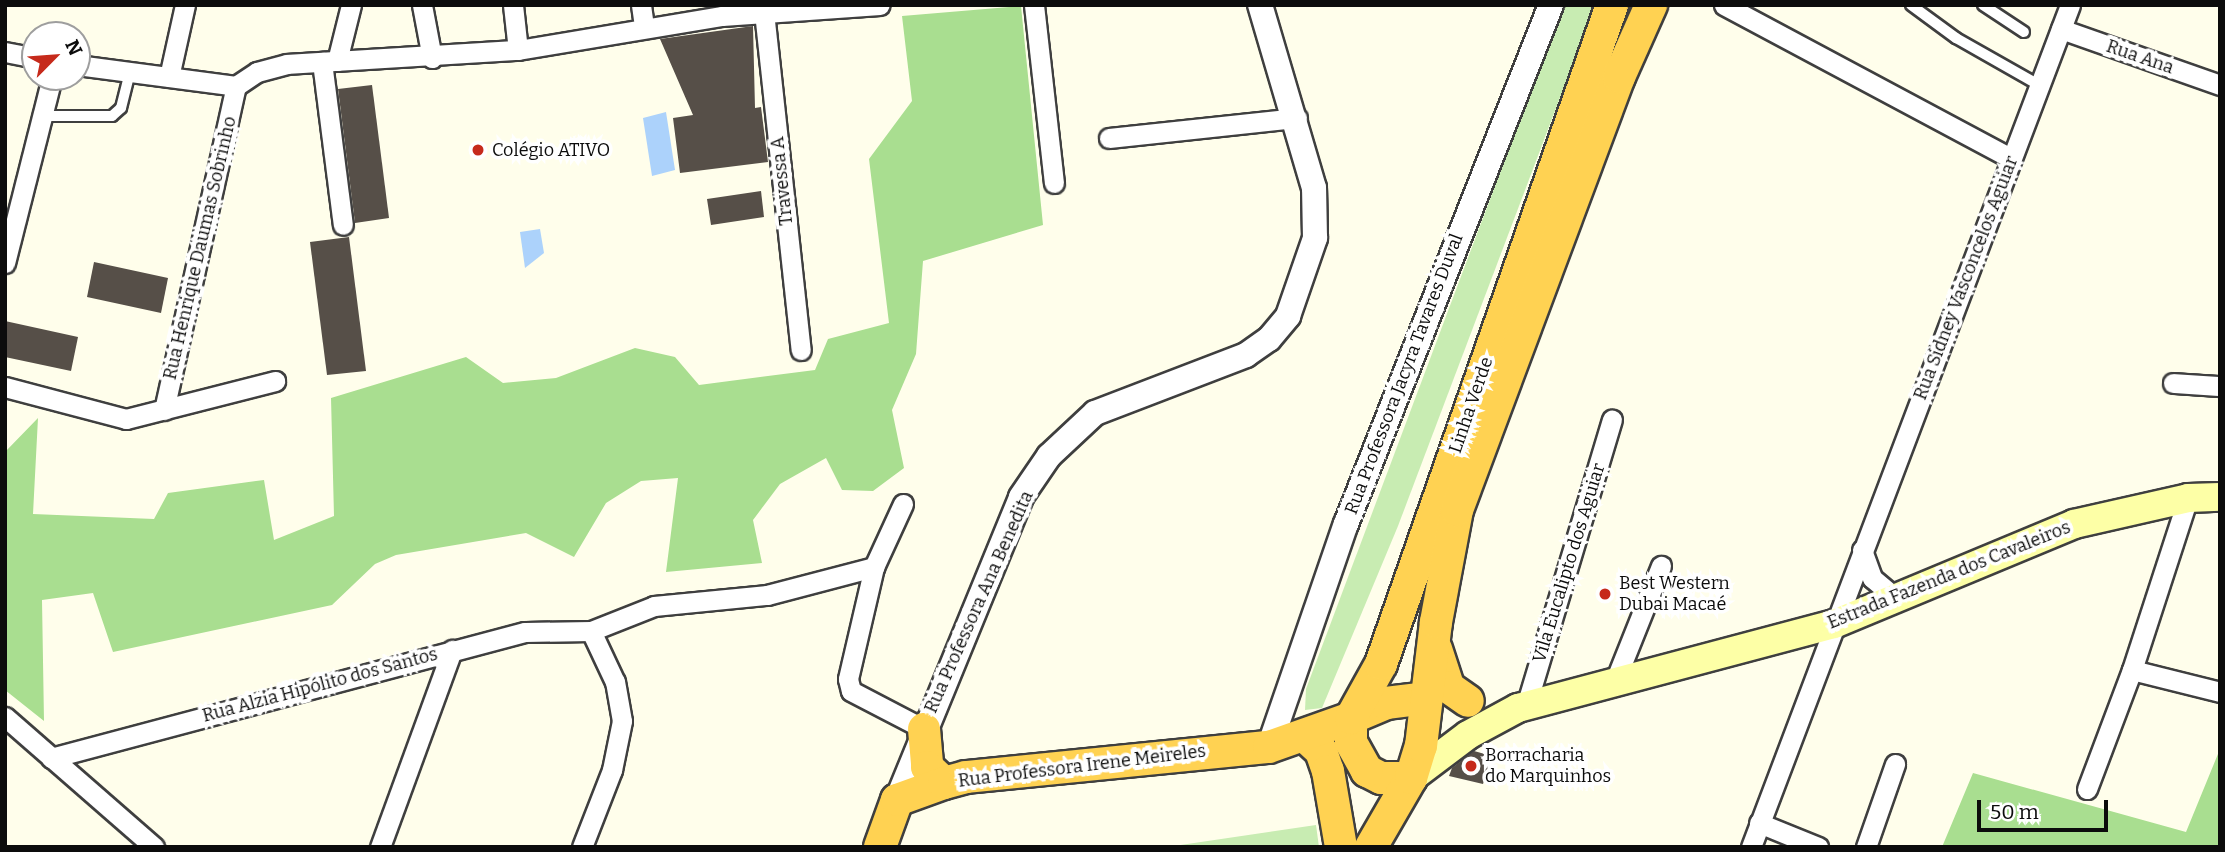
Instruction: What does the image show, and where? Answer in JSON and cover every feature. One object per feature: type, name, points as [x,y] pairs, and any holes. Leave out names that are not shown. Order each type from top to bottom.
[{"type":"highway","name":"Linha Verde","points":[[1351,718],[1381,664],[1612,5]]},
{"type":"highway","name":"Linha Verde","points":[[1371,847],[1411,778],[1421,746],[1436,622],[1457,510],[1619,76],[1651,5]]},
{"type":"highway","points":[[1436,622],[1436,654],[1443,678],[1468,701]]},
{"type":"highway","points":[[1269,747],[1306,737],[1386,703],[1426,698]]},
{"type":"highway","points":[[1351,718],[1351,742],[1367,771],[1381,778],[1411,778]]},
{"type":"highway","points":[[923,729],[927,767],[944,783]]},
{"type":"highway","points":[[1306,737],[1321,751],[1328,771],[1341,847]]},
{"type":"highway","name":"Rua Professora Irene Meireles","points":[[897,800],[966,777],[1269,747]]},
{"type":"highway","name":"Rua Professora Ana Benedita","points":[[880,847],[897,800]]},
{"type":"main road","name":"Estrada Fazenda dos Cavaleiros","points":[[1411,778],[1468,735],[1522,707],[1834,624],[2074,524],[2188,498],[2220,497]]},
{"type":"main road","name":"Estrada Fazenda dos Cavaleiros","points":[[1426,698],[1522,707]]},
{"type":"street","points":[[169,77],[185,5]]},
{"type":"street","points":[[343,225],[329,61],[351,5]]},
{"type":"street","points":[[422,5],[432,58]]},
{"type":"street","points":[[513,5],[518,50]]},
{"type":"street","points":[[641,5],[644,27]]},
{"type":"street","points":[[91,67],[236,86],[271,67],[518,50],[644,27],[764,12],[880,5]]},
{"type":"street","points":[[1034,5],[1054,183]]},
{"type":"street","name":"Rua Professora Ana Benedita","points":[[897,800],[923,729],[1021,497],[1049,456],[1095,413],[1246,355],[1269,339],[1288,316],[1302,281],[1315,227],[1314,188],[1297,118],[1260,5]]},
{"type":"street","name":"Rua Professora Jacyra Tavares Duval","points":[[1269,747],[1346,524],[1551,5]]},
{"type":"street","points":[[1724,5],[2011,158]]},
{"type":"street","name":"Rua Sidney Vasconcelos Aguiar","points":[[1751,847],[2070,5]]},
{"type":"street","name":"Travessa A","points":[[764,12],[801,350]]},
{"type":"street","name":"Rua Ana","points":[[2061,29],[2220,85]]},
{"type":"street","name":"Rua Henrique Daumas Sobrinho","points":[[164,410],[236,86]]},
{"type":"street","points":[[5,263],[48,91]]},
{"type":"street","points":[[1109,138],[1297,118]]},
{"type":"street","points":[[5,387],[126,419],[275,382]]},
{"type":"street","points":[[2174,383],[2220,386]]},
{"type":"street","name":"Vila Eucalipto dos Aguiar","points":[[1522,707],[1612,420]]},
{"type":"street","points":[[2087,789],[2132,670],[2188,498]]},
{"type":"street","points":[[904,504],[874,567],[848,679],[851,691],[923,729]]},
{"type":"street","points":[[1862,550],[1872,578],[1897,599]]},
{"type":"street","points":[[1615,681],[1661,566]]},
{"type":"street","name":"Rua Alzia Hipólito dos Santos","points":[[51,758],[524,632],[591,631],[654,606],[767,595],[874,567]]},
{"type":"street","points":[[582,847],[612,770],[622,721],[615,682],[591,631]]},
{"type":"street","points":[[380,847],[452,650]]},
{"type":"street","points":[[2132,670],[2220,692]]},
{"type":"street","points":[[5,718],[154,847]]},
{"type":"street","points":[[1866,847],[1895,764]]},
{"type":"street","points":[[1759,823],[1818,847]]},
{"type":"lane","points":[[1910,5],[2039,85]]},
{"type":"lane","points":[[1924,15],[1931,5]]},
{"type":"lane","points":[[1983,5],[2024,32]]},
{"type":"lane","points":[[42,116],[112,116],[121,108],[130,72]]},
{"type":"green space","points":[[1563,5],[1595,5],[1398,526],[1322,708],[1305,710],[1306,689]]},
{"type":"green space","points":[[1021,6],[1043,225],[923,261],[916,354],[892,410],[904,468],[873,491],[842,490],[826,458],[780,484],[753,520],[762,563],[666,572],[678,478],[641,481],[606,503],[574,557],[526,533],[396,555],[375,564],[332,605],[113,652],[93,593],[42,600],[44,721],[5,690],[5,452],[38,418],[33,514],[154,519],[168,493],[264,480],[274,540],[334,516],[331,398],[466,357],[503,383],[556,378],[635,348],[675,357],[699,385],[815,370],[828,339],[889,323],[869,159],[912,101],[902,16]]},
{"type":"green space","points":[[2220,749],[2220,847],[1942,847],[1973,773],[2186,832]]},
{"type":"green space","points":[[1316,825],[1319,847],[1167,847]]},
{"type":"water","points":[[666,112],[675,170],[652,176],[643,118]]},
{"type":"water","points":[[540,229],[544,253],[525,268],[520,232]]},
{"type":"building","points":[[753,26],[755,108],[761,107],[768,162],[680,173],[673,118],[693,115],[660,39]]},
{"type":"building","points":[[372,85],[389,218],[355,223],[338,89]]},
{"type":"building","points":[[761,191],[764,217],[711,225],[707,199]]},
{"type":"building","points":[[349,237],[366,371],[327,375],[310,242]]},
{"type":"building","points":[[94,262],[168,278],[161,313],[87,297]]},
{"type":"building","points":[[5,321],[78,337],[71,371],[5,357]]},
{"type":"building","name":"Borracharia do Marquinhos","points":[[1474,751],[1492,756],[1483,784],[1449,776],[1452,768]]},
{"type":"place","name":"Colégio ATIVO","points":[[478,150]]},
{"type":"place","name":"Best Western Dubai Macaé","points":[[1605,594]]},
{"type":"place","name":"Borracharia do Marquinhos","points":[[1471,766]]}]
